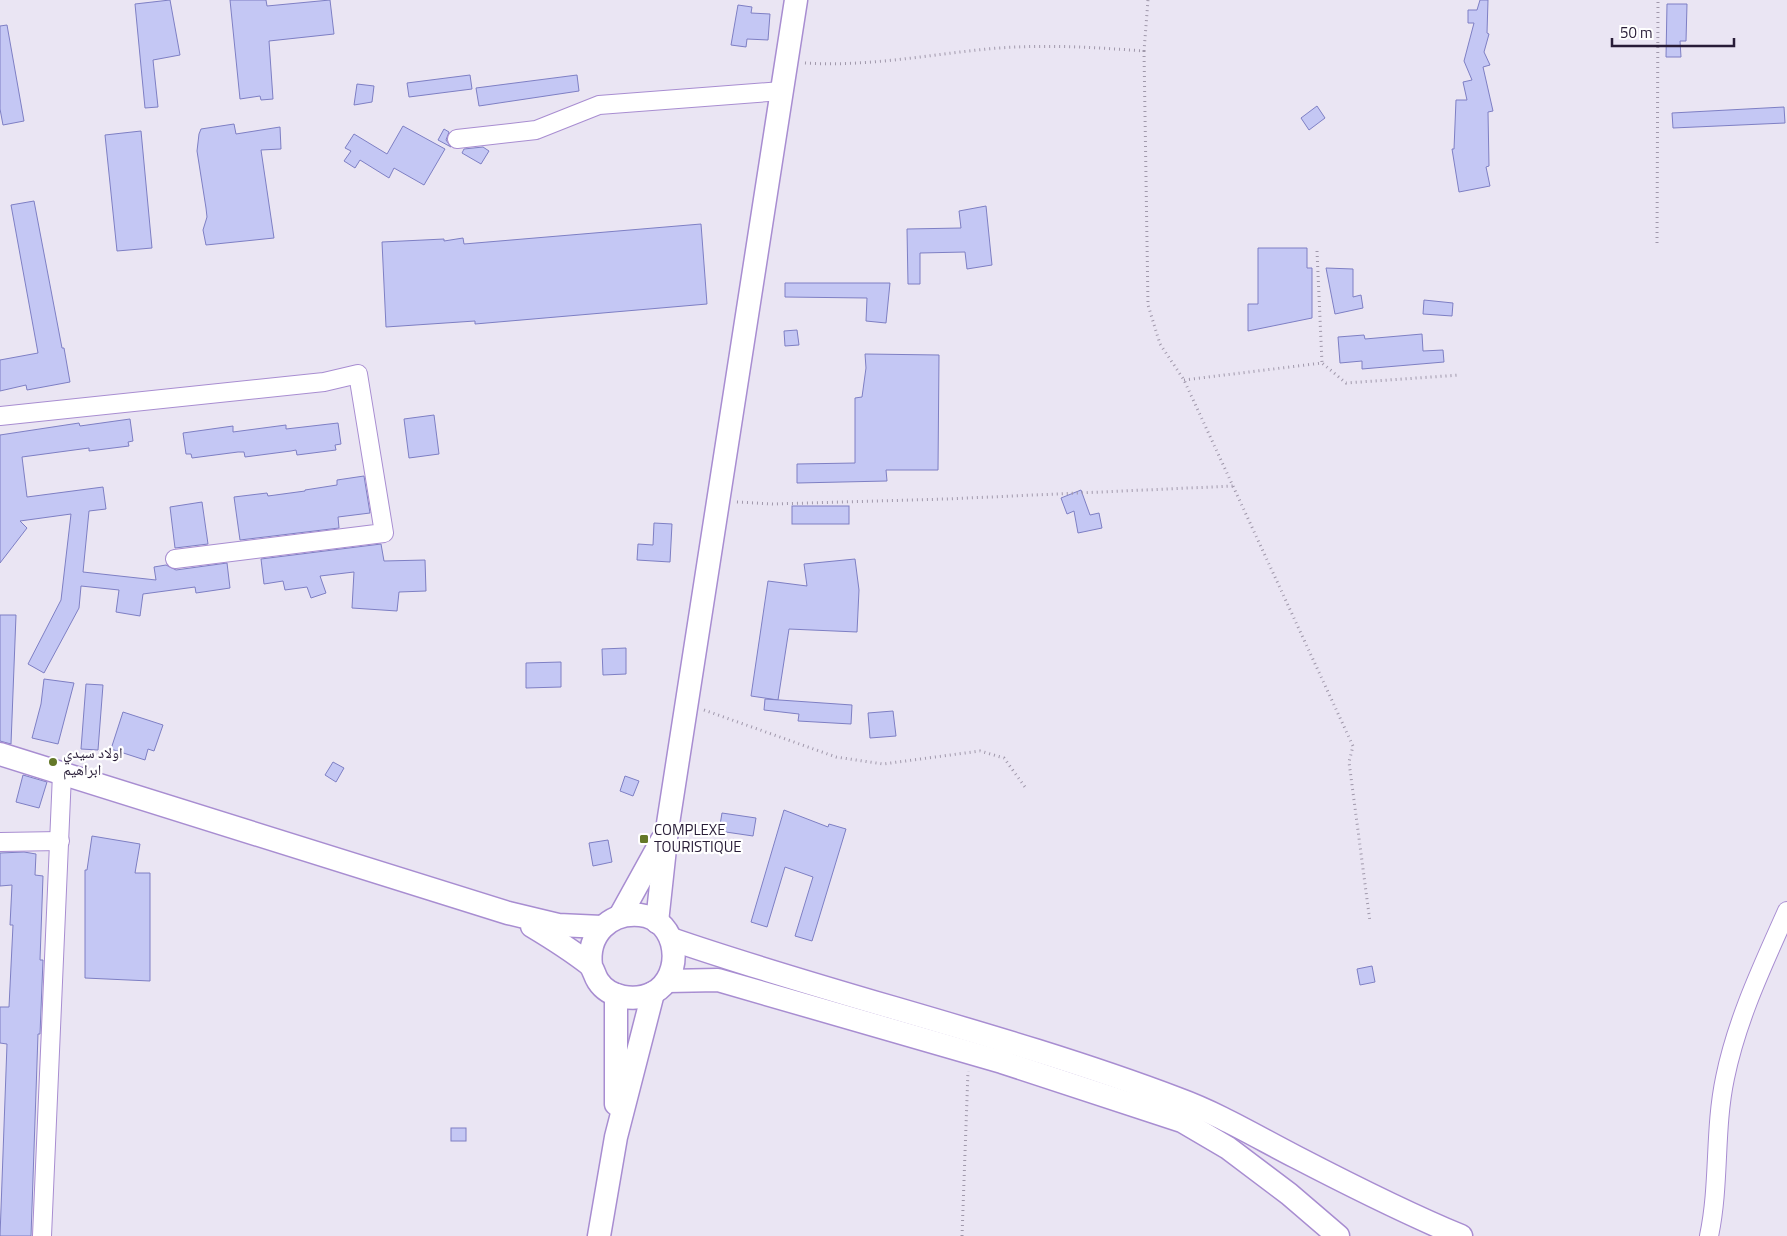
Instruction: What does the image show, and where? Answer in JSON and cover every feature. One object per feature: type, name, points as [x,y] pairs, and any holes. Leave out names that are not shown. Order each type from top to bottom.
[{"type":"main road","points":[[658,922],[667,830],[796,0]]},
{"type":"main road","points":[[0,754],[508,913],[558,925],[611,921],[644,915],[658,922],[671,939],[675,959],[660,987],[616,1137],[599,1236]]},
{"type":"main road","points":[[667,830],[611,921],[592,943],[591,966],[598,981],[616,995],[633,998],[660,987],[718,980],[970,1053],[1182,1121],[1228,1148],[1289,1194],[1338,1236]]},
{"type":"main road","points":[[508,913],[555,939],[591,966]]},
{"type":"main road","points":[[671,939],[727,958],[1040,1053],[1179,1099],[1234,1124],[1385,1203],[1461,1236]]},
{"type":"main road","points":[[616,995],[616,1137]]},
{"type":"street","points":[[457,139],[536,130],[599,105],[782,91]]},
{"type":"street","points":[[0,416],[324,382],[358,374],[384,533],[175,559]]},
{"type":"street","points":[[42,1236],[62,774]]},
{"type":"street","points":[[0,842],[60,841]]},
{"type":"street","points":[[1709,1236],[1713,1217],[1718,1126],[1724,1078],[1738,1029],[1787,911]]},
{"type":"path","points":[[1148,0],[1144,51],[1148,305],[1160,344],[1184,380],[1353,746],[1349,762],[1370,922]]},
{"type":"path","points":[[1657,243],[1658,0]]},
{"type":"path","points":[[786,61],[821,64],[1054,45],[1144,51]]},
{"type":"path","points":[[1317,251],[1322,363]]},
{"type":"path","points":[[1184,380],[1322,363],[1346,382],[1460,376]]},
{"type":"path","points":[[718,501],[773,504],[1233,486]]},
{"type":"path","points":[[687,705],[836,757],[882,764],[980,752],[1004,758],[1025,787]]},
{"type":"path","points":[[962,1236],[966,1082],[970,1053]]},
{"type":"building","points":[[170,0],[180,55],[153,60],[158,107],[145,108],[135,4]]},
{"type":"building","points":[[230,0],[266,0],[267,6],[330,0],[334,34],[269,41],[273,99],[261,100],[260,96],[240,99]]},
{"type":"building","points":[[1480,0],[1488,0],[1487,33],[1489,34],[1484,52],[1490,65],[1483,67],[1493,111],[1488,112],[1489,166],[1486,167],[1490,186],[1459,192],[1452,149],[1454,149],[1456,100],[1467,100],[1463,82],[1472,80],[1464,61],[1474,23],[1468,23],[1468,10],[1477,10]]},
{"type":"building","points":[[1667,4],[1687,4],[1686,41],[1680,41],[1681,57],[1666,57]]},
{"type":"building","points":[[738,5],[752,7],[751,13],[770,14],[768,40],[747,39],[746,47],[731,45]]},
{"type":"building","points":[[7,25],[24,121],[3,125],[0,109],[0,26]]},
{"type":"building","points":[[470,75],[472,89],[409,97],[407,83]]},
{"type":"building","points":[[577,75],[579,91],[479,106],[476,88]]},
{"type":"building","points":[[357,84],[374,86],[372,102],[354,105]]},
{"type":"building","points":[[1317,106],[1325,118],[1309,130],[1301,118]]},
{"type":"building","points":[[1784,107],[1785,123],[1673,128],[1672,113]]},
{"type":"building","points":[[234,124],[236,134],[280,127],[281,149],[261,150],[274,238],[206,245],[203,230],[207,217],[197,151],[199,134],[201,129]]},
{"type":"building","points":[[403,126],[445,149],[424,185],[394,168],[389,178],[360,160],[355,168],[344,161],[351,151],[345,148],[354,134],[387,154]]},
{"type":"building","points":[[444,129],[449,132],[446,140],[451,147],[438,140]]},
{"type":"building","points":[[141,131],[152,248],[117,251],[105,135]]},
{"type":"building","points":[[483,147],[489,151],[481,164],[462,153],[464,149]]},
{"type":"building","points":[[34,201],[70,382],[27,390],[26,385],[0,391],[0,360],[38,353],[11,205]]},
{"type":"building","points":[[986,206],[992,265],[967,269],[965,252],[920,253],[920,284],[908,284],[907,229],[961,228],[959,211]]},
{"type":"building","points":[[701,224],[707,304],[475,324],[475,321],[386,327],[382,242],[444,239],[444,241],[463,238],[464,244]]},
{"type":"building","points":[[1258,248],[1307,248],[1307,268],[1312,268],[1312,318],[1248,331],[1248,304],[1258,304]]},
{"type":"building","points":[[1326,268],[1353,269],[1353,297],[1361,295],[1363,308],[1335,314]]},
{"type":"building","points":[[785,283],[890,283],[886,323],[866,321],[867,298],[785,297]]},
{"type":"building","points":[[1424,300],[1453,303],[1452,316],[1423,314]]},
{"type":"building","points":[[797,330],[799,345],[785,346],[784,331]]},
{"type":"building","points":[[1422,334],[1423,351],[1443,350],[1444,362],[1362,369],[1362,361],[1340,363],[1338,337],[1364,335],[1365,339]]},
{"type":"building","points":[[865,354],[939,355],[938,470],[886,470],[887,481],[797,483],[797,464],[855,463],[855,398],[862,397],[866,368]]},
{"type":"building","points":[[434,415],[439,454],[409,458],[404,419]]},
{"type":"building","points":[[130,419],[133,441],[128,442],[129,446],[89,451],[89,448],[22,457],[27,497],[103,487],[106,509],[89,511],[83,572],[156,580],[154,567],[166,565],[176,570],[227,563],[230,588],[196,593],[195,587],[143,594],[140,616],[116,612],[119,590],[81,586],[79,608],[44,673],[28,664],[61,600],[71,514],[20,521],[27,528],[0,563],[0,435],[79,423],[80,426]]},
{"type":"building","points":[[338,423],[341,444],[335,445],[336,450],[297,455],[296,450],[245,457],[244,452],[238,452],[192,458],[191,454],[186,454],[183,433],[233,426],[233,432],[286,425],[286,429]]},
{"type":"building","points":[[364,476],[370,513],[338,517],[339,528],[240,540],[234,497],[267,493],[268,496],[305,491],[337,485],[337,480]]},
{"type":"building","points":[[1081,490],[1090,515],[1099,513],[1102,528],[1078,533],[1074,511],[1067,514],[1061,498]]},
{"type":"building","points":[[202,502],[208,544],[175,548],[170,507]]},
{"type":"building","points":[[792,506],[849,506],[849,524],[792,524]]},
{"type":"building","points":[[654,523],[672,524],[670,562],[637,560],[638,544],[653,545]]},
{"type":"building","points":[[381,544],[384,561],[425,560],[426,591],[399,592],[397,611],[352,608],[354,572],[320,576],[326,593],[311,598],[307,587],[285,590],[283,581],[264,584],[261,559]]},
{"type":"building","points":[[855,559],[859,590],[857,632],[789,629],[778,700],[751,696],[768,581],[807,586],[804,564]]},
{"type":"building","points":[[0,615],[16,615],[11,744],[0,741]]},
{"type":"building","points":[[626,648],[626,674],[603,675],[602,649]]},
{"type":"building","points":[[561,662],[561,687],[526,688],[526,663]]},
{"type":"building","points":[[44,679],[74,683],[58,744],[32,738],[41,704]]},
{"type":"building","points":[[86,684],[103,685],[98,750],[81,749]]},
{"type":"building","points":[[765,699],[852,705],[851,724],[798,721],[799,714],[764,710]]},
{"type":"building","points":[[893,711],[896,736],[870,738],[868,713]]},
{"type":"building","points":[[123,712],[163,725],[154,751],[148,749],[145,760],[111,749]]},
{"type":"building","points":[[333,762],[344,768],[336,782],[325,775]]},
{"type":"building","points":[[23,775],[47,782],[39,808],[16,802]]},
{"type":"building","points":[[625,776],[639,781],[633,796],[620,791]]},
{"type":"building","points":[[784,810],[828,827],[829,824],[846,829],[812,941],[795,936],[813,877],[785,867],[767,927],[751,922]]},
{"type":"building","points":[[722,813],[756,818],[753,836],[719,831]]},
{"type":"building","points":[[92,836],[140,844],[135,873],[150,873],[150,981],[85,978],[85,870],[87,870]]},
{"type":"building","points":[[608,840],[612,862],[593,866],[589,843]]},
{"type":"building","points":[[24,852],[36,854],[35,875],[43,876],[40,960],[43,960],[40,1034],[38,1034],[31,1236],[0,1236],[7,1044],[0,1043],[0,1007],[9,1007],[13,925],[10,925],[12,885],[0,886],[0,853]]},
{"type":"building","points":[[1372,966],[1375,982],[1360,985],[1357,969]]},
{"type":"building","points":[[451,1128],[466,1128],[466,1141],[451,1141]]},
{"type":"place","name":"اولاد سيدي ابراهيم","points":[[53,762]]},
{"type":"place","name":"COMPLEXE TOURISTIQUE","points":[[644,839]]}]
